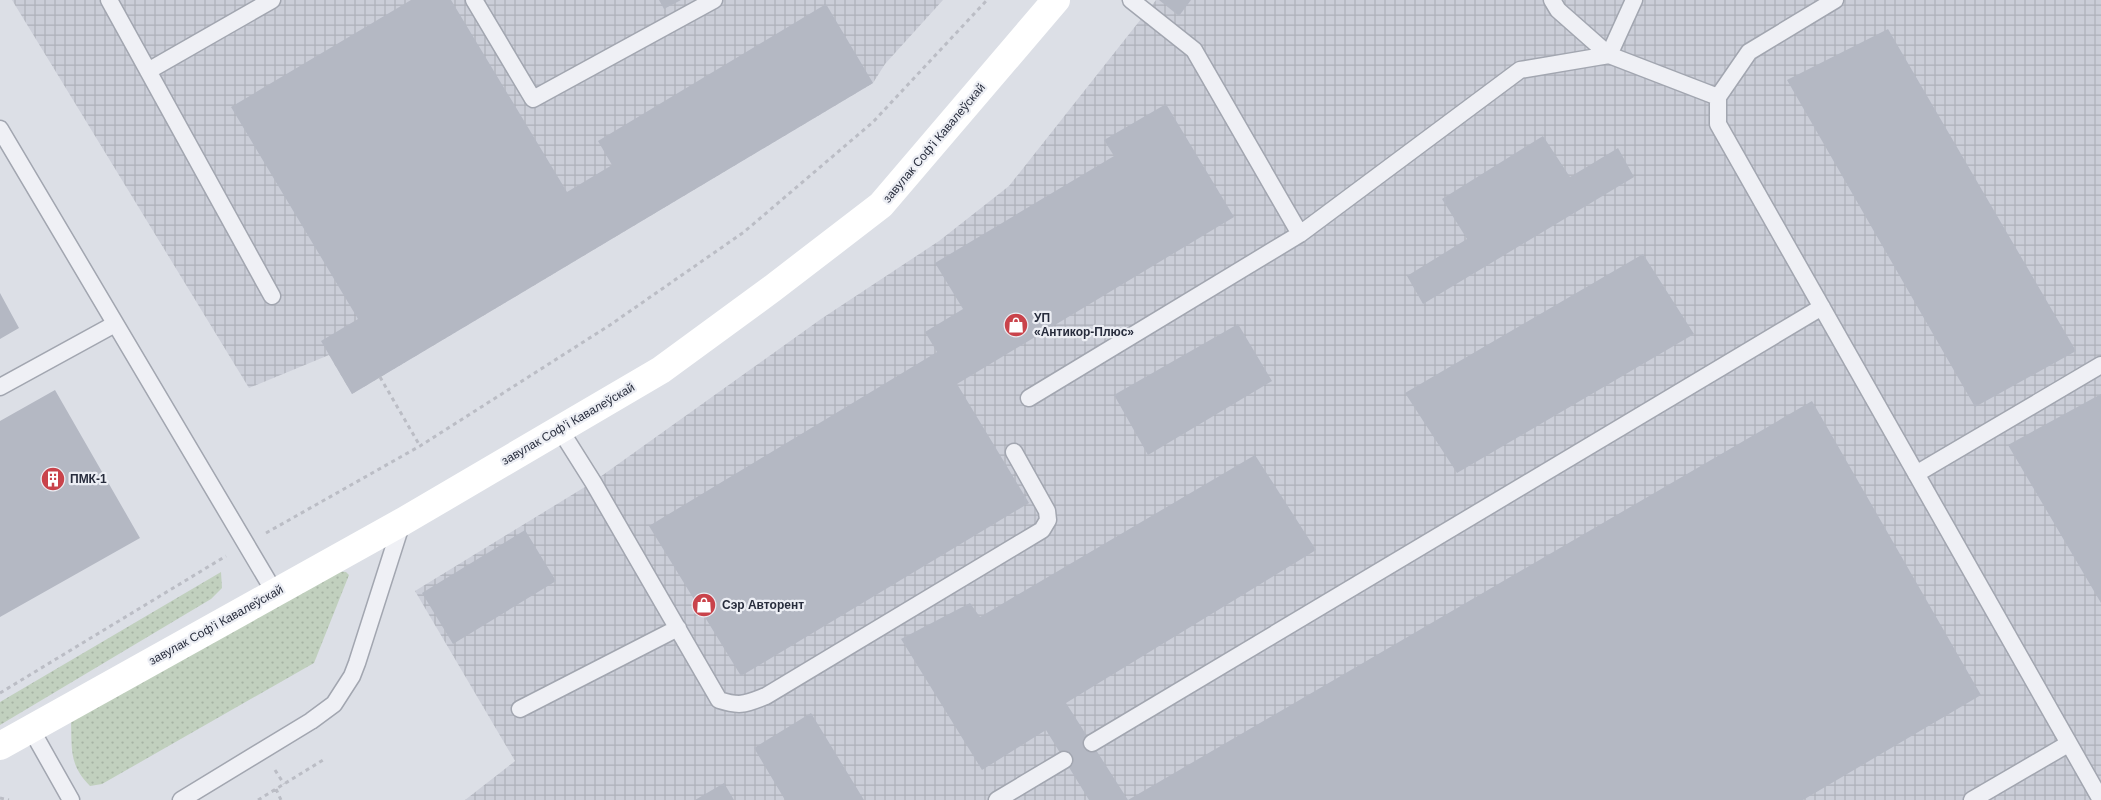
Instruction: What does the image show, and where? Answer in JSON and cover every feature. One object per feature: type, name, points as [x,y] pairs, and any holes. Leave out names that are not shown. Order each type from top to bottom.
[{"type":"street","name":"завулак Софʼі Кавалеўскай","points":[[0,746],[402,522],[559,428],[661,370],[773,288],[881,205],[1056,0]]},
{"type":"lane","points":[[109,0],[272,296]]},
{"type":"lane","points":[[148,71],[272,0]]},
{"type":"lane","points":[[474,0],[533,99],[714,0]]},
{"type":"lane","points":[[1131,0],[1194,50],[1300,234]]},
{"type":"lane","points":[[1552,0],[1558,10],[1609,55],[1718,97]]},
{"type":"lane","points":[[1609,55],[1634,0]]},
{"type":"lane","points":[[1835,0],[1749,52],[1718,97],[1718,124],[2101,800]]},
{"type":"lane","points":[[1029,398],[1300,234],[1520,70],[1609,55]]},
{"type":"lane","points":[[0,129],[7,156],[115,324],[275,593]]},
{"type":"lane","points":[[1092,744],[1822,307]]},
{"type":"lane","points":[[0,386],[115,324]]},
{"type":"lane","points":[[1916,474],[2101,365]]},
{"type":"lane","points":[[559,428],[719,700],[735,705],[766,696],[1042,530],[1048,520],[1047,511],[1014,452]]},
{"type":"lane","points":[[181,800],[310,721],[334,704],[342,694],[357,663],[402,522]]},
{"type":"lane","points":[[520,709],[678,628]]},
{"type":"lane","points":[[31,729],[71,800]]},
{"type":"lane","points":[[1972,800],[2068,744]]},
{"type":"lane","points":[[998,800],[1064,760]]},
{"type":"path","points":[[0,693],[247,544],[420,446],[610,325],[744,232],[873,122],[987,0]]},
{"type":"path","points":[[380,378],[420,446]]},
{"type":"path","points":[[258,800],[323,760]]},
{"type":"path","points":[[276,789],[280,800]]},
{"type":"path","points":[[0,798],[8,800]]},
{"type":"shaded area","points":[[12,0],[943,0],[885,64],[873,83],[352,394],[329,355],[249,388]]},
{"type":"shaded area","points":[[1156,0],[2101,0],[2101,800],[465,800],[515,761],[415,591],[593,482],[821,319],[939,241],[1009,186]]},
{"type":"green space","points":[[336,571],[346,572],[349,575],[314,663],[102,784],[90,786],[83,778],[78,771],[73,756],[71,721]]},
{"type":"green space","points":[[221,572],[222,588],[211,599],[0,725],[0,702]]},
{"type":"building","points":[[411,0],[451,0],[567,192],[612,165],[598,141],[826,4],[873,83],[352,394],[321,341],[358,319],[231,107]]},
{"type":"building","points":[[659,0],[681,0],[664,9]]},
{"type":"building","points":[[1159,0],[1191,0],[1179,16]]},
{"type":"building","points":[[1888,29],[2076,351],[1975,407],[1787,80]]},
{"type":"building","points":[[1166,104],[1234,217],[957,384],[1029,503],[741,676],[649,526],[937,352],[925,332],[963,309],[935,263],[1114,156],[1104,140]]},
{"type":"building","points":[[1543,136],[1570,177],[1618,148],[1634,177],[1423,304],[1407,276],[1467,239],[1442,199]]},
{"type":"building","points":[[1643,254],[1694,334],[1457,473],[1405,393]]},
{"type":"building","points":[[0,293],[19,328],[0,339]]},
{"type":"building","points":[[1238,324],[1272,381],[1148,455],[1114,395]]},
{"type":"building","name":"ПМК-1","points":[[55,390],[140,538],[0,617],[0,421]]},
{"type":"building","points":[[2101,394],[2101,603],[2008,445]]},
{"type":"building","points":[[1812,401],[1981,695],[1803,800],[1128,800]]},
{"type":"building","points":[[1255,455],[1316,550],[1066,703],[1128,800],[1089,800],[1046,730],[982,770],[901,639],[970,603],[980,617]]},
{"type":"building","points":[[525,530],[556,581],[453,644],[422,593]]},
{"type":"building","points":[[811,713],[864,800],[785,800],[754,748]]},
{"type":"building","points":[[724,783],[734,800],[695,800]]},
{"type":"place","name":"УП «Антикор-Плюс»","points":[[1016,325]]},
{"type":"place","name":"ПМК-1","points":[[53,479]]},
{"type":"place","name":"Сэр Авторент","points":[[704,605]]}]
